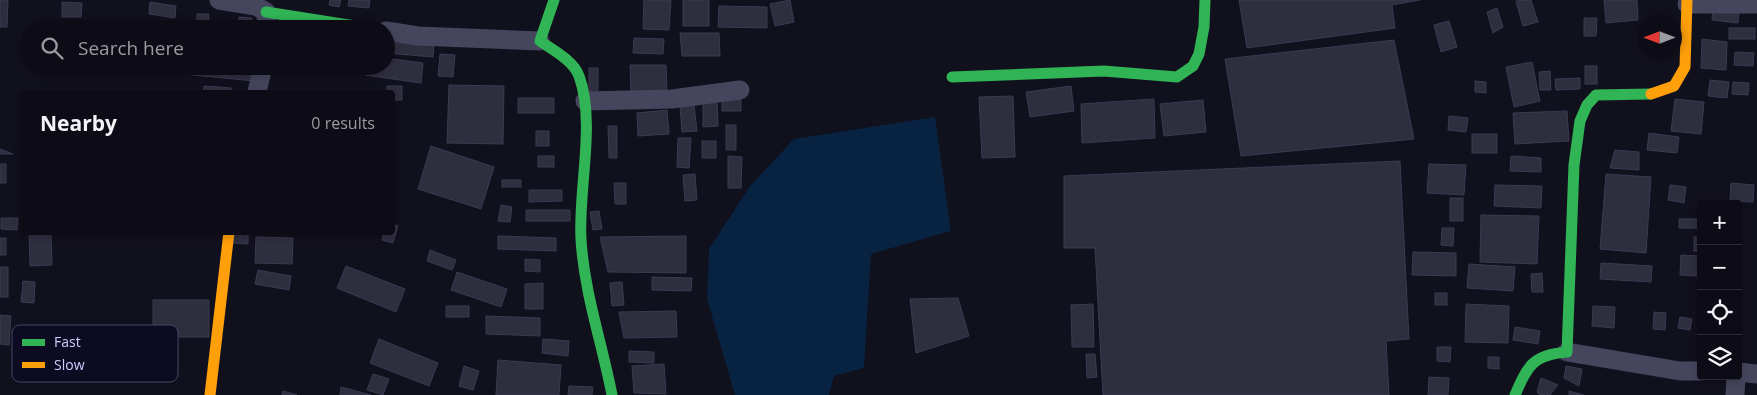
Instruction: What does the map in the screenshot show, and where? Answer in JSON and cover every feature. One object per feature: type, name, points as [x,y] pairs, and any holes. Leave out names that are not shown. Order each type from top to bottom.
[{"type":"street","points":[[219,0],[256,6],[267,20]]},
{"type":"street","points":[[540,40],[554,0]]},
{"type":"street","points":[[952,77],[1104,71],[1178,77],[1193,66],[1199,54],[1204,27],[1205,0]]},
{"type":"street","points":[[1567,352],[1574,165],[1580,121],[1587,105],[1596,95],[1654,94],[1674,86],[1685,67],[1687,2],[1757,4]]},
{"type":"street","points":[[395,32],[418,36],[479,40],[540,40],[555,51],[578,73],[585,100],[580,213],[585,283],[612,395]]},
{"type":"street","points":[[258,90],[262,75]]},
{"type":"street","points":[[585,100],[672,99],[740,90]]},
{"type":"street","points":[[210,395],[229,235]]},
{"type":"street","points":[[1515,395],[1532,361],[1545,353],[1567,352],[1680,371],[1697,371]]},
{"type":"street","points":[[1742,372],[1757,374]]},
{"type":"street","points":[[1735,395],[1736,380]]},
{"type":"water","points":[[935,117],[951,231],[871,254],[864,368],[834,376],[829,395],[735,395],[707,299],[709,249],[750,186],[794,139]]},
{"type":"building","points":[[0,0],[8,0],[7,27],[0,27]]},
{"type":"building","points":[[330,0],[341,0],[339,7],[329,5]]},
{"type":"building","points":[[349,0],[370,0],[369,8],[348,6]]},
{"type":"building","points":[[644,0],[671,0],[669,30],[643,29]]},
{"type":"building","points":[[683,0],[709,0],[709,26],[683,26]]},
{"type":"building","points":[[790,0],[794,22],[775,26],[770,4]]},
{"type":"building","points":[[1239,0],[1420,0],[1392,5],[1395,28],[1247,48]]},
{"type":"building","points":[[1531,0],[1538,22],[1523,26],[1516,1]]},
{"type":"building","points":[[1604,0],[1637,0],[1637,20],[1606,23]]},
{"type":"building","points":[[62,2],[82,3],[81,17],[62,17]]},
{"type":"building","points":[[150,2],[176,6],[175,18],[149,14]]},
{"type":"building","points":[[719,6],[767,7],[767,28],[718,27]]},
{"type":"building","points":[[1497,8],[1503,27],[1493,33],[1487,12]]},
{"type":"building","points":[[1713,9],[1739,12],[1738,23],[1712,20]]},
{"type":"building","points":[[197,14],[209,14],[209,20],[197,20]]},
{"type":"building","points":[[239,17],[252,18],[252,20],[239,20]]},
{"type":"building","points":[[1584,18],[1597,18],[1596,36],[1584,36]]},
{"type":"building","points":[[1449,21],[1457,47],[1441,52],[1434,25]]},
{"type":"building","points":[[1729,28],[1755,28],[1755,39],[1729,39]]},
{"type":"building","points":[[680,33],[719,33],[720,56],[682,56]]},
{"type":"building","points":[[395,38],[434,40],[433,57],[395,54]]},
{"type":"building","points":[[634,38],[664,39],[663,54],[633,53]]},
{"type":"building","points":[[1702,39],[1727,42],[1726,70],[1701,68]]},
{"type":"building","points":[[1394,40],[1414,139],[1241,156],[1225,59]]},
{"type":"building","points":[[1735,52],[1754,53],[1753,66],[1734,65]]},
{"type":"building","points":[[440,54],[455,55],[453,77],[438,76]]},
{"type":"building","points":[[395,59],[423,63],[421,83],[365,75],[395,75]]},
{"type":"building","points":[[1532,62],[1540,101],[1514,107],[1506,67]]},
{"type":"building","points":[[630,65],[666,65],[667,92],[631,92]]},
{"type":"building","points":[[1585,66],[1597,66],[1597,84],[1585,84]]},
{"type":"building","points":[[589,68],[598,68],[598,93],[589,93]]},
{"type":"building","points":[[1550,71],[1551,90],[1540,90],[1539,72]]},
{"type":"building","points":[[193,75],[255,75],[254,81]]},
{"type":"building","points":[[1580,78],[1580,89],[1556,90],[1555,79]]},
{"type":"building","points":[[1710,80],[1729,82],[1727,98],[1708,96]]},
{"type":"building","points":[[1475,81],[1486,82],[1486,93],[1475,92]]},
{"type":"building","points":[[1733,82],[1749,83],[1748,95],[1732,94]]},
{"type":"building","points":[[449,85],[504,86],[503,144],[447,143]]},
{"type":"building","points":[[204,86],[231,88],[231,90],[203,90]]},
{"type":"building","points":[[387,86],[402,86],[402,100],[395,100],[395,90],[387,90]]},
{"type":"building","points":[[1071,86],[1074,111],[1030,117],[1026,92]]},
{"type":"building","points":[[1013,96],[1015,157],[982,158],[979,97]]},
{"type":"building","points":[[518,98],[554,98],[554,113],[518,113]]},
{"type":"building","points":[[722,99],[741,99],[741,111],[722,111]]},
{"type":"building","points":[[1154,99],[1155,138],[1082,143],[1081,104]]},
{"type":"building","points":[[1675,99],[1704,102],[1701,134],[1671,131]]},
{"type":"building","points":[[1203,100],[1206,132],[1164,136],[1160,104]]},
{"type":"building","points":[[703,101],[717,101],[718,126],[703,127]]},
{"type":"building","points":[[694,105],[697,131],[682,132],[680,106]]},
{"type":"building","points":[[667,110],[669,134],[638,136],[637,113]]},
{"type":"building","points":[[1567,111],[1569,141],[1515,144],[1513,113]]},
{"type":"building","points":[[1449,116],[1468,118],[1466,132],[1448,130]]},
{"type":"building","points":[[726,125],[736,125],[736,150],[726,150]]},
{"type":"building","points":[[608,126],[617,126],[617,158],[609,158]]},
{"type":"building","points":[[536,131],[549,131],[549,146],[536,146]]},
{"type":"building","points":[[1649,133],[1679,137],[1677,153],[1647,150]]},
{"type":"building","points":[[1472,134],[1497,134],[1497,153],[1472,153]]},
{"type":"building","points":[[678,138],[691,138],[689,168],[677,167]]},
{"type":"building","points":[[702,141],[716,141],[716,158],[702,158]]},
{"type":"building","points":[[431,146],[494,167],[481,209],[418,189]]},
{"type":"building","points":[[0,149],[13,154],[0,154]]},
{"type":"building","points":[[1615,150],[1639,152],[1639,170],[1610,168]]},
{"type":"building","points":[[538,156],[554,156],[554,167],[538,167]]},
{"type":"building","points":[[728,156],[742,157],[741,188],[728,188]]},
{"type":"building","points":[[1511,156],[1541,158],[1541,172],[1510,171]]},
{"type":"building","points":[[1400,161],[1409,339],[1386,341],[1389,395],[1103,395],[1095,248],[1064,248],[1064,176]]},
{"type":"building","points":[[0,164],[6,164],[6,183],[0,183]]},
{"type":"building","points":[[1429,164],[1466,165],[1464,195],[1427,193]]},
{"type":"building","points":[[695,174],[697,200],[685,201],[683,175]]},
{"type":"building","points":[[1606,174],[1651,177],[1646,253],[1600,249]]},
{"type":"building","points":[[502,180],[521,180],[521,187],[502,187]]},
{"type":"building","points":[[614,183],[626,183],[626,204],[615,204]]},
{"type":"building","points":[[1731,183],[1754,185],[1753,202],[1730,200]]},
{"type":"building","points":[[1495,185],[1542,186],[1541,208],[1494,206]]},
{"type":"building","points":[[1670,185],[1686,187],[1684,203],[1668,200]]},
{"type":"building","points":[[529,190],[562,190],[562,201],[529,202]]},
{"type":"building","points":[[1450,198],[1463,198],[1463,221],[1450,221]]},
{"type":"building","points":[[501,205],[512,207],[510,222],[498,221]]},
{"type":"building","points":[[526,210],[570,210],[570,221],[526,221]]},
{"type":"building","points":[[599,211],[602,229],[593,230],[590,212]]},
{"type":"building","points":[[1481,215],[1539,216],[1537,264],[1480,262]]},
{"type":"building","points":[[1,218],[18,218],[17,230],[1,229]]},
{"type":"building","points":[[1679,219],[1697,219],[1697,228],[1679,228]]},
{"type":"building","points":[[395,225],[398,226],[393,243],[382,240],[383,235],[395,235]]},
{"type":"building","points":[[1442,228],[1454,228],[1453,246],[1441,245]]},
{"type":"building","points":[[29,235],[51,235],[52,265],[30,266]]},
{"type":"building","points":[[233,235],[248,235],[248,244],[233,243]]},
{"type":"building","points":[[498,236],[556,238],[556,251],[498,249]]},
{"type":"building","points":[[686,236],[686,273],[608,272],[600,237]]},
{"type":"building","points":[[256,237],[293,238],[292,264],[255,263]]},
{"type":"building","points":[[1694,237],[1697,237],[1697,251],[1694,251]]},
{"type":"building","points":[[0,238],[6,238],[6,255],[0,255]]},
{"type":"building","points":[[430,250],[456,260],[452,270],[427,261]]},
{"type":"building","points":[[1413,252],[1456,253],[1456,276],[1412,275]]},
{"type":"building","points":[[1681,255],[1697,256],[1697,276],[1680,275]]},
{"type":"building","points":[[525,259],[540,260],[540,272],[525,271]]},
{"type":"building","points":[[1601,263],[1652,266],[1651,282],[1600,279]]},
{"type":"building","points":[[1469,264],[1515,267],[1513,291],[1467,288]]},
{"type":"building","points":[[346,266],[405,289],[396,312],[337,288]]},
{"type":"building","points":[[0,267],[8,267],[8,297],[0,297]]},
{"type":"building","points":[[258,270],[291,276],[289,290],[255,284]]},
{"type":"building","points":[[457,272],[507,289],[501,307],[451,290]]},
{"type":"building","points":[[1542,273],[1543,292],[1532,292],[1531,274]]},
{"type":"building","points":[[652,277],[692,278],[691,291],[652,290]]},
{"type":"building","points":[[23,281],[35,282],[34,303],[21,302]]},
{"type":"building","points":[[622,282],[624,305],[612,306],[610,283]]},
{"type":"building","points":[[543,283],[543,309],[525,309],[525,284]]},
{"type":"building","points":[[1435,293],[1447,293],[1447,305],[1435,305]]},
{"type":"building","points":[[958,298],[969,336],[916,353],[910,299]]},
{"type":"building","points":[[153,300],[209,300],[209,337],[178,337],[178,325],[153,325]]},
{"type":"building","points":[[1093,304],[1094,347],[1072,347],[1071,305]]},
{"type":"building","points":[[1466,304],[1509,306],[1508,343],[1465,342]]},
{"type":"building","points":[[446,306],[469,306],[469,317],[446,317]]},
{"type":"building","points":[[1593,306],[1615,307],[1614,328],[1592,326]]},
{"type":"building","points":[[676,311],[677,337],[624,338],[619,312]]},
{"type":"building","points":[[1654,312],[1666,313],[1665,330],[1653,329]]},
{"type":"building","points":[[0,315],[11,316],[9,345],[0,344]]},
{"type":"building","points":[[486,316],[540,318],[540,336],[486,334]]},
{"type":"building","points":[[1680,317],[1692,319],[1690,330],[1678,328]]},
{"type":"building","points":[[1515,327],[1540,331],[1538,344],[1513,340]]},
{"type":"building","points":[[379,339],[438,363],[429,386],[370,363]]},
{"type":"building","points":[[543,339],[569,341],[568,356],[542,353]]},
{"type":"building","points":[[1437,347],[1451,347],[1450,362],[1437,361]]},
{"type":"building","points":[[629,351],[654,352],[654,363],[629,362]]},
{"type":"building","points":[[1086,354],[1095,354],[1097,377],[1087,378]]},
{"type":"building","points":[[1488,357],[1499,357],[1499,369],[1488,368]]},
{"type":"building","points":[[498,360],[561,365],[559,395],[496,395]]},
{"type":"building","points":[[664,364],[666,394],[634,393],[632,366]]},
{"type":"building","points":[[464,366],[479,371],[473,390],[459,386]]},
{"type":"building","points":[[1566,366],[1582,369],[1579,386],[1564,378]]},
{"type":"building","points":[[373,374],[389,379],[383,395],[367,390]]},
{"type":"building","points":[[1429,377],[1449,378],[1448,395],[1428,395]]},
{"type":"building","points":[[1541,378],[1558,385],[1550,395],[1540,395],[1537,392]]},
{"type":"building","points":[[569,386],[593,387],[592,395],[568,395]]},
{"type":"building","points":[[341,387],[371,395],[340,395]]},
{"type":"building","points":[[283,391],[297,395],[282,395]]},
{"type":"building","points":[[1569,391],[1584,395],[1569,395]]},
{"type":"traffic: fast","points":[[554,0],[540,41],[573,65],[579,76],[584,94],[586,135],[581,239],[589,298],[612,395]]},
{"type":"traffic: fast","points":[[952,77],[1104,71],[1177,77],[1193,66],[1199,54],[1204,27],[1205,0]]},
{"type":"traffic: fast","points":[[266,12],[317,20]]},
{"type":"traffic: fast","points":[[1515,395],[1533,363],[1546,356],[1567,352],[1574,165],[1580,121],[1587,105],[1596,95],[1651,94]]},
{"type":"traffic: slow","points":[[1651,94],[1674,86],[1685,67],[1687,0]]},
{"type":"traffic: slow","points":[[210,395],[229,235]]}]
